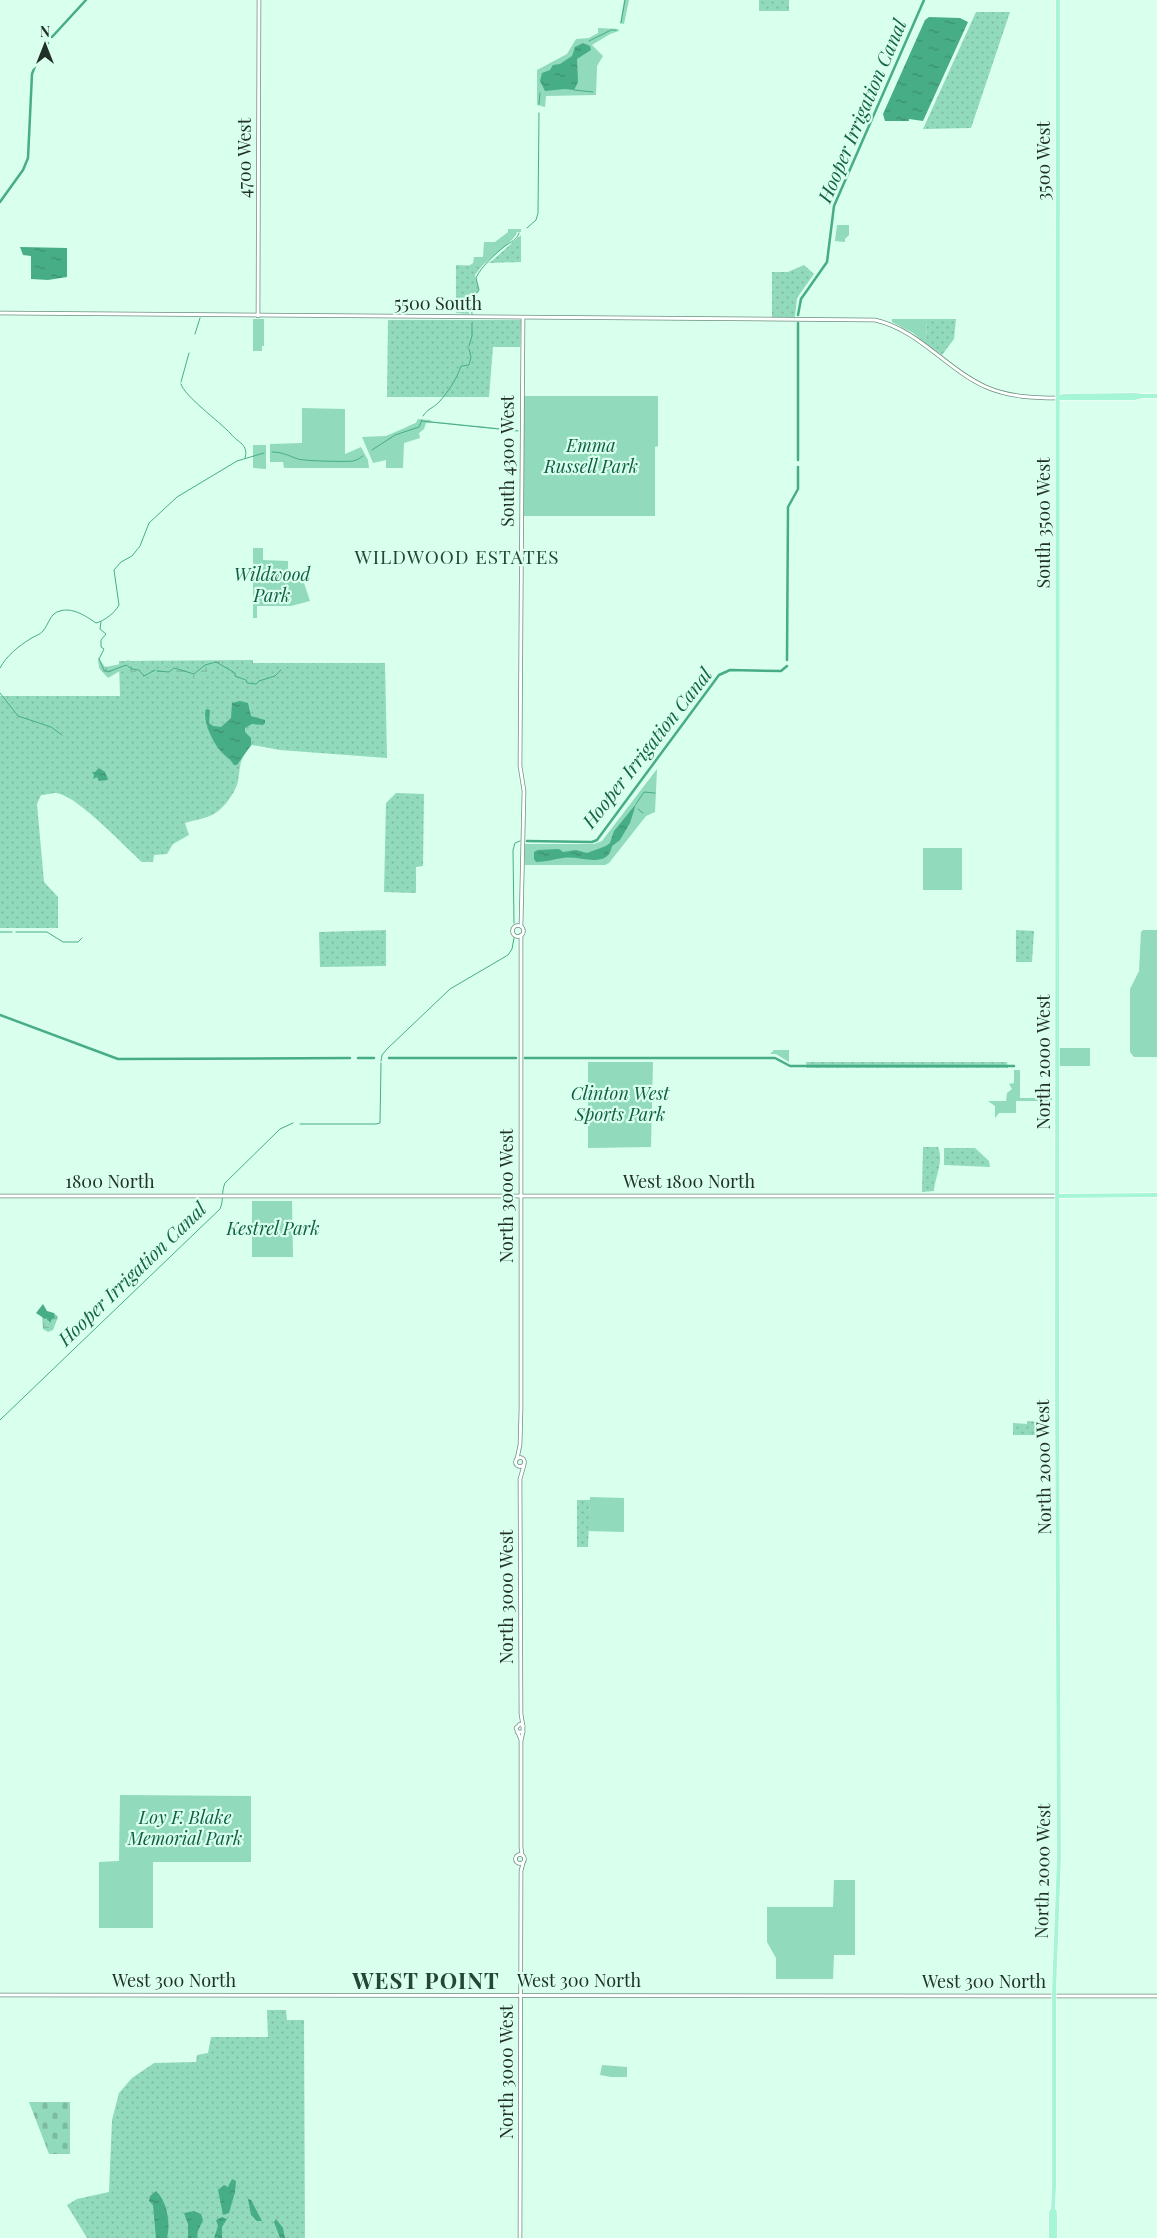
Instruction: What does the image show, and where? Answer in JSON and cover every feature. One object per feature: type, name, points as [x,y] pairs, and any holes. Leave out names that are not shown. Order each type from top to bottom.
[{"type":"main road","name":"4700 West","points":[[258,316],[259,0]]},
{"type":"main road","name":"3500 West","points":[[1058,0],[1058,322]]},
{"type":"main road","name":"5500 South","points":[[0,313],[875,320],[897,327],[910,334],[962,373],[986,387],[1021,397],[1058,398]]},
{"type":"main road","name":"South 4300 West","points":[[519,926],[524,792],[520,766],[523,318]]},
{"type":"main road","name":"South 3500 West","points":[[1057,725],[1058,322]]},
{"type":"main road","points":[[1058,398],[1063,396],[1157,396]]},
{"type":"main road","name":"North 2000 West","points":[[1051,2238],[1051,2212],[1053,2209],[1054,1996],[1059,1858],[1057,725]]},
{"type":"main road","points":[[519,926],[513,930],[516,935],[521,935]]},
{"type":"main road","name":"North 3000 West","points":[[519,926],[524,930],[521,935],[520,946],[520,1445],[517,1459],[520,1479],[521,1714],[523,1732]]},
{"type":"main road","name":"North 3000 West","points":[[516,935],[520,946]]},
{"type":"main road","name":"West 1800 North","points":[[222,1196],[1157,1195]]},
{"type":"main road","name":"1800 North","points":[[0,1196],[222,1196]]},
{"type":"main road","name":"North 3000 West","points":[[520,1445],[524,1465],[520,1479]]},
{"type":"main road","points":[[517,1459],[523,1459]]},
{"type":"main road","points":[[517,1465],[524,1465]]},
{"type":"main road","name":"North 3000 West","points":[[517,1732],[521,1714]]},
{"type":"main road","points":[[517,1726],[523,1726]]},
{"type":"main road","points":[[520,1855],[525,1859],[521,1863],[516,1860],[520,1855],[521,1848],[521,1741],[523,1732],[517,1732],[521,1741]]},
{"type":"main road","name":"North 3000 West","points":[[520,2238],[521,1863]]},
{"type":"main road","name":"West 300 North","points":[[0,1995],[1157,1996]]},
{"type":"main road","name":"North 2000 West","points":[[1053,2209],[1055,2212],[1055,2238]]},
{"type":"green space","points":[[624,0],[629,0],[624,24],[620,23]]},
{"type":"green space","points":[[759,0],[789,0],[789,11],[759,11]]},
{"type":"green space","points":[[976,12],[1010,12],[971,128],[923,129]]},
{"type":"green space","points":[[598,28],[618,29],[619,31],[592,45],[603,56],[597,66],[596,95],[546,96],[545,107],[537,105],[537,70],[567,54],[576,39],[589,38],[598,33]]},
{"type":"green space","points":[[837,225],[849,225],[849,235],[845,242],[835,241]]},
{"type":"green space","points":[[508,229],[521,229],[521,232],[517,232],[507,245],[482,266],[469,266],[473,263],[474,257],[483,257],[484,242],[495,242],[508,232]]},
{"type":"green space","points":[[521,235],[521,262],[488,263],[493,260]]},
{"type":"green space","points":[[456,265],[482,266],[475,275],[479,291],[470,301],[469,314],[456,313]]},
{"type":"green space","points":[[804,265],[814,274],[797,298],[795,317],[772,317],[772,272],[788,272]]},
{"type":"green space","points":[[253,319],[264,319],[264,346],[262,346],[262,351],[253,351]]},
{"type":"green space","points":[[892,319],[926,319],[927,338],[924,342],[913,333],[892,322]]},
{"type":"green space","points":[[926,319],[956,319],[954,339],[942,355],[924,342],[927,338]]},
{"type":"green space","points":[[388,320],[521,320],[520,347],[493,347],[489,397],[387,397]]},
{"type":"green space","name":"Emma Russell Park","points":[[524,396],[658,396],[658,446],[655,447],[655,516],[523,516]]},
{"type":"green space","points":[[302,408],[345,409],[345,454],[361,447],[368,460],[369,468],[284,468],[283,462],[270,462],[270,444],[302,443]]},
{"type":"green space","points":[[418,419],[431,420],[430,423],[426,423],[424,429],[419,433],[420,438],[404,443],[403,468],[386,468],[386,460],[373,463],[362,437],[386,436],[416,423]]},
{"type":"green space","points":[[418,420],[518,431],[425,422],[406,427],[416,423]]},
{"type":"green space","points":[[253,445],[266,445],[266,469],[253,468]]},
{"type":"green space","name":"Wildwood Park","points":[[253,548],[263,548],[263,560],[288,561],[288,575],[301,574],[310,601],[291,606],[257,606],[257,618],[253,618]]},
{"type":"green space","points":[[98,657],[105,667],[121,664],[128,660],[147,670],[152,667],[154,668],[154,674],[143,677],[125,668],[108,678],[99,668]]},
{"type":"green space","points":[[253,660],[253,663],[385,663],[387,758],[280,750],[252,745],[243,758],[237,785],[225,805],[216,813],[206,818],[185,823],[189,835],[173,844],[167,854],[154,855],[153,862],[142,862],[88,812],[65,796],[56,793],[41,795],[37,804],[44,882],[58,897],[58,928],[0,928],[0,696],[120,696],[119,661]]},
{"type":"green space","points":[[211,661],[220,661],[220,664],[211,664],[205,675],[197,679],[158,673],[158,670],[171,667],[193,672],[198,671],[204,664]]},
{"type":"green space","points":[[657,769],[655,812],[646,816],[609,863],[605,865],[525,865],[525,844],[594,844],[602,841]]},
{"type":"green space","points":[[396,793],[424,794],[423,866],[416,867],[416,893],[384,892],[386,803]]},
{"type":"green space","points":[[923,848],[962,848],[962,890],[923,890]]},
{"type":"green space","points":[[386,930],[386,966],[320,967],[319,932]]},
{"type":"green space","points":[[1016,930],[1034,931],[1032,962],[1016,962]]},
{"type":"green space","points":[[1143,930],[1157,930],[1157,1057],[1134,1057],[1130,1052],[1130,989],[1139,971],[1141,932]]},
{"type":"green space","points":[[1059,1048],[1090,1048],[1090,1066],[1059,1066]]},
{"type":"green space","points":[[774,1050],[789,1050],[789,1062],[776,1054],[770,1054]]},
{"type":"green space","name":"Clinton West Sports Park","points":[[588,1062],[653,1062],[651,1147],[588,1148]]},
{"type":"green space","points":[[806,1062],[1007,1062],[1008,1068],[807,1068]]},
{"type":"green space","points":[[1014,1070],[1020,1070],[1020,1098],[1052,1098],[1052,1101],[1016,1101],[1016,1113],[999,1113],[995,1118],[995,1106],[988,1101],[1006,1101],[1007,1093],[1012,1089],[1009,1084],[1014,1083]]},
{"type":"green space","points":[[923,1147],[938,1147],[940,1153],[940,1164],[934,1191],[922,1192]]},
{"type":"green space","points":[[944,1148],[975,1148],[989,1161],[990,1167],[944,1165]]},
{"type":"green space","name":"Kestrel Park","points":[[252,1201],[292,1201],[293,1257],[252,1257]]},
{"type":"green space","points":[[54,1313],[58,1317],[53,1330],[48,1332],[43,1329],[42,1317],[48,1319],[48,1323]]},
{"type":"green space","points":[[1027,1421],[1046,1422],[1046,1435],[1013,1435],[1013,1423],[1027,1424]]},
{"type":"green space","points":[[590,1497],[624,1498],[624,1532],[588,1531]]},
{"type":"green space","points":[[577,1500],[590,1500],[588,1547],[577,1547]]},
{"type":"green space","name":"Loy F. Blake Memorial Park","points":[[120,1795],[251,1796],[251,1862],[153,1862],[153,1928],[99,1928],[99,1862],[119,1861]]},
{"type":"green space","points":[[834,1880],[855,1880],[855,1955],[834,1955],[833,1979],[776,1979],[776,1958],[767,1942],[767,1907],[833,1907]]},
{"type":"green space","points":[[267,2010],[286,2010],[287,2020],[304,2020],[305,2238],[87,2238],[67,2205],[77,2199],[109,2192],[112,2120],[119,2093],[132,2078],[154,2063],[196,2062],[197,2055],[208,2053],[211,2037],[268,2037]]},
{"type":"green space","points":[[602,2065],[627,2067],[627,2077],[600,2075]]},
{"type":"green space","points":[[29,2102],[70,2102],[70,2154],[49,2154]]},
{"type":"water","points":[[929,17],[960,18],[968,22],[923,121],[909,119],[909,121],[885,121],[883,114],[925,20]]},
{"type":"water","points":[[583,43],[590,46],[591,50],[577,59],[578,82],[574,90],[545,91],[540,81],[542,73],[550,70],[553,65],[560,64],[572,56],[575,47]]},
{"type":"water","points":[[20,247],[67,248],[67,277],[48,280],[31,279],[31,256],[23,255]]},
{"type":"water","points":[[240,701],[248,703],[251,716],[265,720],[265,723],[263,725],[252,724],[245,728],[245,732],[251,738],[251,745],[237,765],[234,765],[213,741],[208,730],[205,713],[206,709],[210,710],[209,723],[213,726],[221,727],[231,718],[232,703]]},
{"type":"water","points":[[99,768],[105,772],[108,780],[99,781],[97,777],[93,779],[94,775],[92,772]]},
{"type":"water","points":[[636,804],[630,823],[620,840],[612,846],[605,858],[592,860],[563,858],[543,862],[536,862],[534,859],[534,852],[538,850],[559,849],[563,852],[576,850],[587,853],[606,846],[610,843],[614,831]]},
{"type":"water","points":[[43,1304],[47,1311],[54,1313],[55,1318],[50,1323],[46,1318],[36,1313]]},
{"type":"water","points":[[232,2179],[236,2181],[235,2192],[229,2213],[223,2215],[218,2190],[224,2185],[228,2187]]},
{"type":"water","points":[[156,2191],[163,2200],[167,2213],[169,2226],[167,2238],[156,2238],[153,2205],[149,2201],[150,2196]]},
{"type":"water","points":[[248,2199],[251,2200],[262,2221],[257,2221],[251,2215]]},
{"type":"water","points":[[194,2211],[201,2214],[203,2220],[197,2238],[188,2238],[188,2224],[184,2213]]},
{"type":"water","points":[[222,2217],[227,2219],[222,2227],[222,2238],[214,2238],[218,2226],[216,2220]]},
{"type":"water","points":[[276,2219],[283,2228],[285,2238],[280,2238],[274,2222]]},
{"type":"waterway","name":"Hooper Irrigation Canal","points":[[52,37],[86,0]]},
{"type":"waterway","points":[[621,23],[625,0]]},
{"type":"waterway","name":"Hooper Irrigation Canal","points":[[798,315],[801,299],[827,262],[834,206],[924,0]]},
{"type":"waterway","points":[[589,41],[611,30],[616,30]]},
{"type":"waterway","name":"Hooper Irrigation Canal","points":[[0,202],[23,170],[28,158],[32,74],[37,61],[48,43]]},
{"type":"waterway","points":[[574,90],[593,92]]},
{"type":"waterway","points":[[539,104],[540,93]]},
{"type":"waterway","points":[[527,228],[536,220],[538,213],[539,113]]},
{"type":"waterway","points":[[472,314],[471,300],[479,290],[476,278],[478,274],[519,233]]},
{"type":"waterway","points":[[195,334],[200,318]]},
{"type":"waterway","points":[[469,346],[472,336],[472,323]]},
{"type":"waterway","name":"Hooper Irrigation Canal","points":[[798,323],[798,460]]},
{"type":"waterway","points":[[423,416],[447,393],[461,366],[469,365],[471,357],[469,349]]},
{"type":"waterway","points":[[181,382],[189,353]]},
{"type":"waterway","points":[[181,384],[195,402],[242,444],[246,453],[245,458]]},
{"type":"waterway","points":[[372,450],[395,435],[419,427],[422,420]]},
{"type":"waterway","points":[[421,421],[518,431]]},
{"type":"waterway","points":[[272,452],[283,453],[298,459],[316,461],[353,461],[363,456]]},
{"type":"waterway","points":[[0,668],[17,648],[42,632],[52,616],[57,612],[65,610],[74,611],[96,623],[109,616],[119,605],[114,570],[121,562],[132,556],[140,546],[149,523],[177,497],[237,461],[264,453]]},
{"type":"waterway","points":[[574,475],[579,467]]},
{"type":"waterway","name":"Hooper Irrigation Canal","points":[[787,660],[788,507],[798,489],[798,467]]},
{"type":"waterway","points":[[101,622],[100,629],[106,634],[101,640],[101,647],[104,649],[99,659],[104,670],[108,672],[126,665],[132,669],[139,670],[144,676],[155,670]]},
{"type":"waterway","points":[[157,671],[169,672],[174,668],[194,674],[205,665],[216,662],[235,673],[235,676],[246,680],[247,683],[256,684],[259,681],[275,676],[281,670]]},
{"type":"waterway","name":"Hooper Irrigation Canal","points":[[527,841],[592,842],[597,840],[719,675],[730,670],[781,671],[787,666]]},
{"type":"waterway","points":[[0,693],[18,716],[51,727],[62,735]]},
{"type":"waterway","points":[[636,804],[644,792],[655,793]]},
{"type":"waterway","points":[[638,809],[643,813]]},
{"type":"waterway","name":"Hooper Irrigation Canal","points":[[514,923],[513,850],[515,843],[520,841]]},
{"type":"waterway","points":[[0,932],[12,932]]},
{"type":"waterway","points":[[16,932],[47,932],[63,942],[78,942],[82,938]]},
{"type":"waterway","name":"Hooper Irrigation Canal","points":[[381,1061],[382,1055],[387,1049],[450,989],[508,955],[512,949],[514,938]]},
{"type":"waterway","points":[[0,1015],[118,1059],[350,1058]]},
{"type":"waterway","points":[[358,1058],[374,1058]]},
{"type":"waterway","points":[[389,1058],[516,1058]]},
{"type":"waterway","points":[[525,1058],[775,1058],[790,1066],[1014,1066]]},
{"type":"waterway","name":"Hooper Irrigation Canal","points":[[300,1124],[380,1123],[381,1063]]},
{"type":"waterway","name":"Hooper Irrigation Canal","points":[[0,1420],[220,1209],[225,1183],[280,1129],[293,1123]]},
{"type":"district","name":"WILDWOOD ESTATES","points":[[457,557]]},
{"type":"district","name":"WEST POINT","points":[[426,1981]]}]
